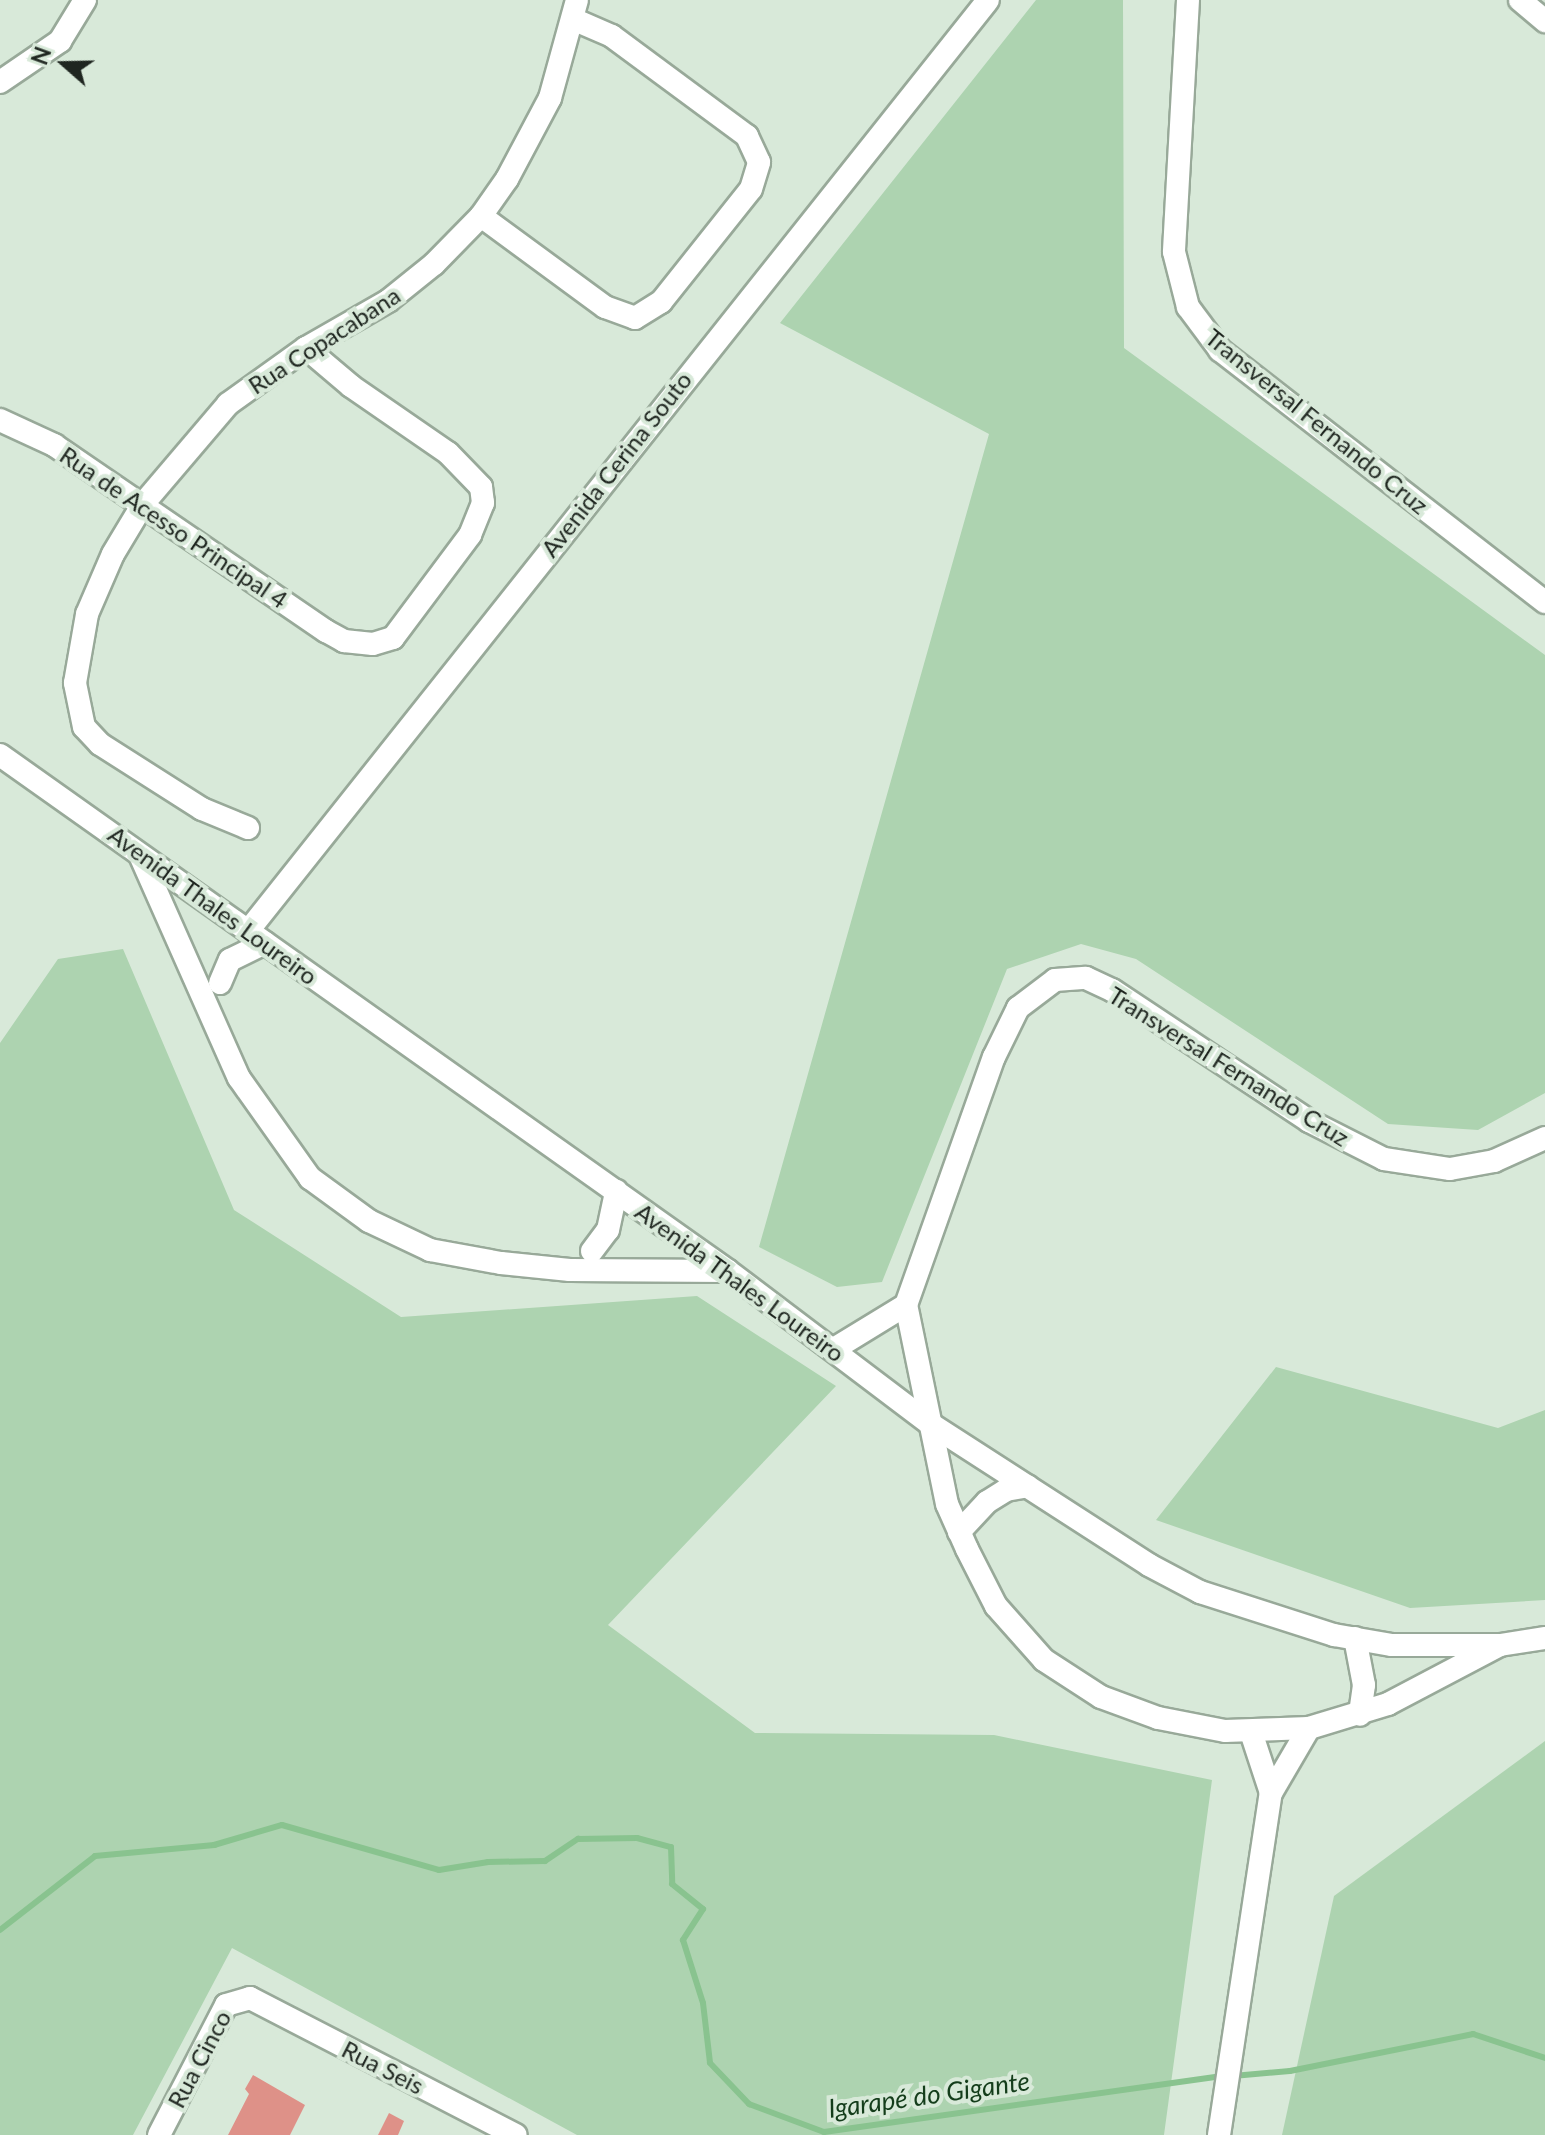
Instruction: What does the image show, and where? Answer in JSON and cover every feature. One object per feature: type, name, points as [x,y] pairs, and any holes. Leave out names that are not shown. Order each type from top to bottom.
[{"type":"street","points":[[0,82],[60,41],[85,0]]},
{"type":"street","name":"Avenida Cerina Souto","points":[[257,937],[988,0]]},
{"type":"street","name":"Transversal Fernando Cruz","points":[[1188,0],[1174,252],[1178,281],[1195,319],[1220,350],[1545,602]]},
{"type":"street","points":[[481,216],[605,307],[635,318],[661,302],[751,189],[759,162],[747,136],[576,10]]},
{"type":"street","name":"Rua Copacabana","points":[[248,828],[202,809],[100,744],[78,717],[75,683],[87,614],[113,554],[143,504],[228,404],[306,348],[388,301],[434,264],[481,216],[538,124],[576,10]]},
{"type":"street","name":"Rua de Acesso Principal 4","points":[[0,420],[54,445],[344,641],[373,644],[393,638],[470,535],[483,503],[473,476],[448,453],[351,386],[306,348]]},
{"type":"street","name":"Avenida Thales Loureiro","points":[[0,755],[728,1271],[929,1423],[1149,1565],[1200,1592],[1285,1623],[1392,1645],[1500,1645],[1545,1638]]},
{"type":"street","points":[[139,852],[239,1078],[310,1178],[369,1221],[430,1250],[501,1263],[570,1270],[728,1271]]},
{"type":"street","points":[[220,983],[230,960],[257,937]]},
{"type":"street","name":"Transversal Fernando Cruz","points":[[906,1305],[994,1057],[1018,1008],[1055,980],[1086,978],[1112,990],[1309,1121],[1384,1159],[1450,1169],[1494,1161],[1545,1138]]},
{"type":"street","points":[[592,1251],[608,1230],[616,1191]]},
{"type":"street","points":[[834,1349],[906,1305],[947,1504],[965,1524],[996,1606],[1044,1660],[1101,1697],[1158,1718],[1251,1732],[1309,1728],[1360,1715],[1500,1645]]},
{"type":"street","points":[[965,1524],[1006,1490],[1028,1486]]},
{"type":"street","points":[[1355,1638],[1364,1685],[1360,1715]]},
{"type":"street","points":[[1219,2135],[1271,1793],[1309,1728]]},
{"type":"street","points":[[1251,1732],[1271,1793]]},
{"type":"street","name":"Rua Cinco","points":[[159,2135],[226,2005],[250,1998]]},
{"type":"street","name":"Rua Seis","points":[[250,1998],[516,2135]]},
{"type":"green space","points":[[1036,0],[1123,0],[1124,348],[1545,655],[1545,1093],[1478,1130],[1388,1124],[1136,959],[1081,944],[1007,969],[882,1282],[837,1287],[759,1247],[989,434],[780,323]]},
{"type":"green space","points":[[123,949],[234,1210],[401,1317],[697,1296],[836,1386],[608,1625],[755,1733],[994,1735],[1212,1780],[1164,2135],[577,2135],[232,1948],[133,2135],[0,2135],[0,1043],[58,959]]},
{"type":"green space","points":[[1276,1367],[1498,1428],[1545,1410],[1545,1600],[1410,1608],[1156,1520]]},
{"type":"green space","points":[[1545,1741],[1545,2135],[1282,2135],[1334,1896]]},
{"type":"building","points":[[253,2075],[305,2105],[290,2135],[228,2135],[249,2094],[245,2089]]},
{"type":"building","points":[[389,2113],[404,2121],[398,2135],[378,2135]]},
{"type":"waterway","name":"Igarapé do Gigante","points":[[0,1930],[95,1856],[214,1845],[282,1825],[439,1870],[488,1862],[545,1861],[578,1839],[637,1838],[671,1847],[672,1884],[703,1909],[683,1940],[703,2003],[710,2063],[749,2104],[824,2132],[1222,2076]]},
{"type":"waterway","name":"Igarapé do Gigante","points":[[1233,2076],[1290,2071],[1473,2034],[1545,2058]]}]
